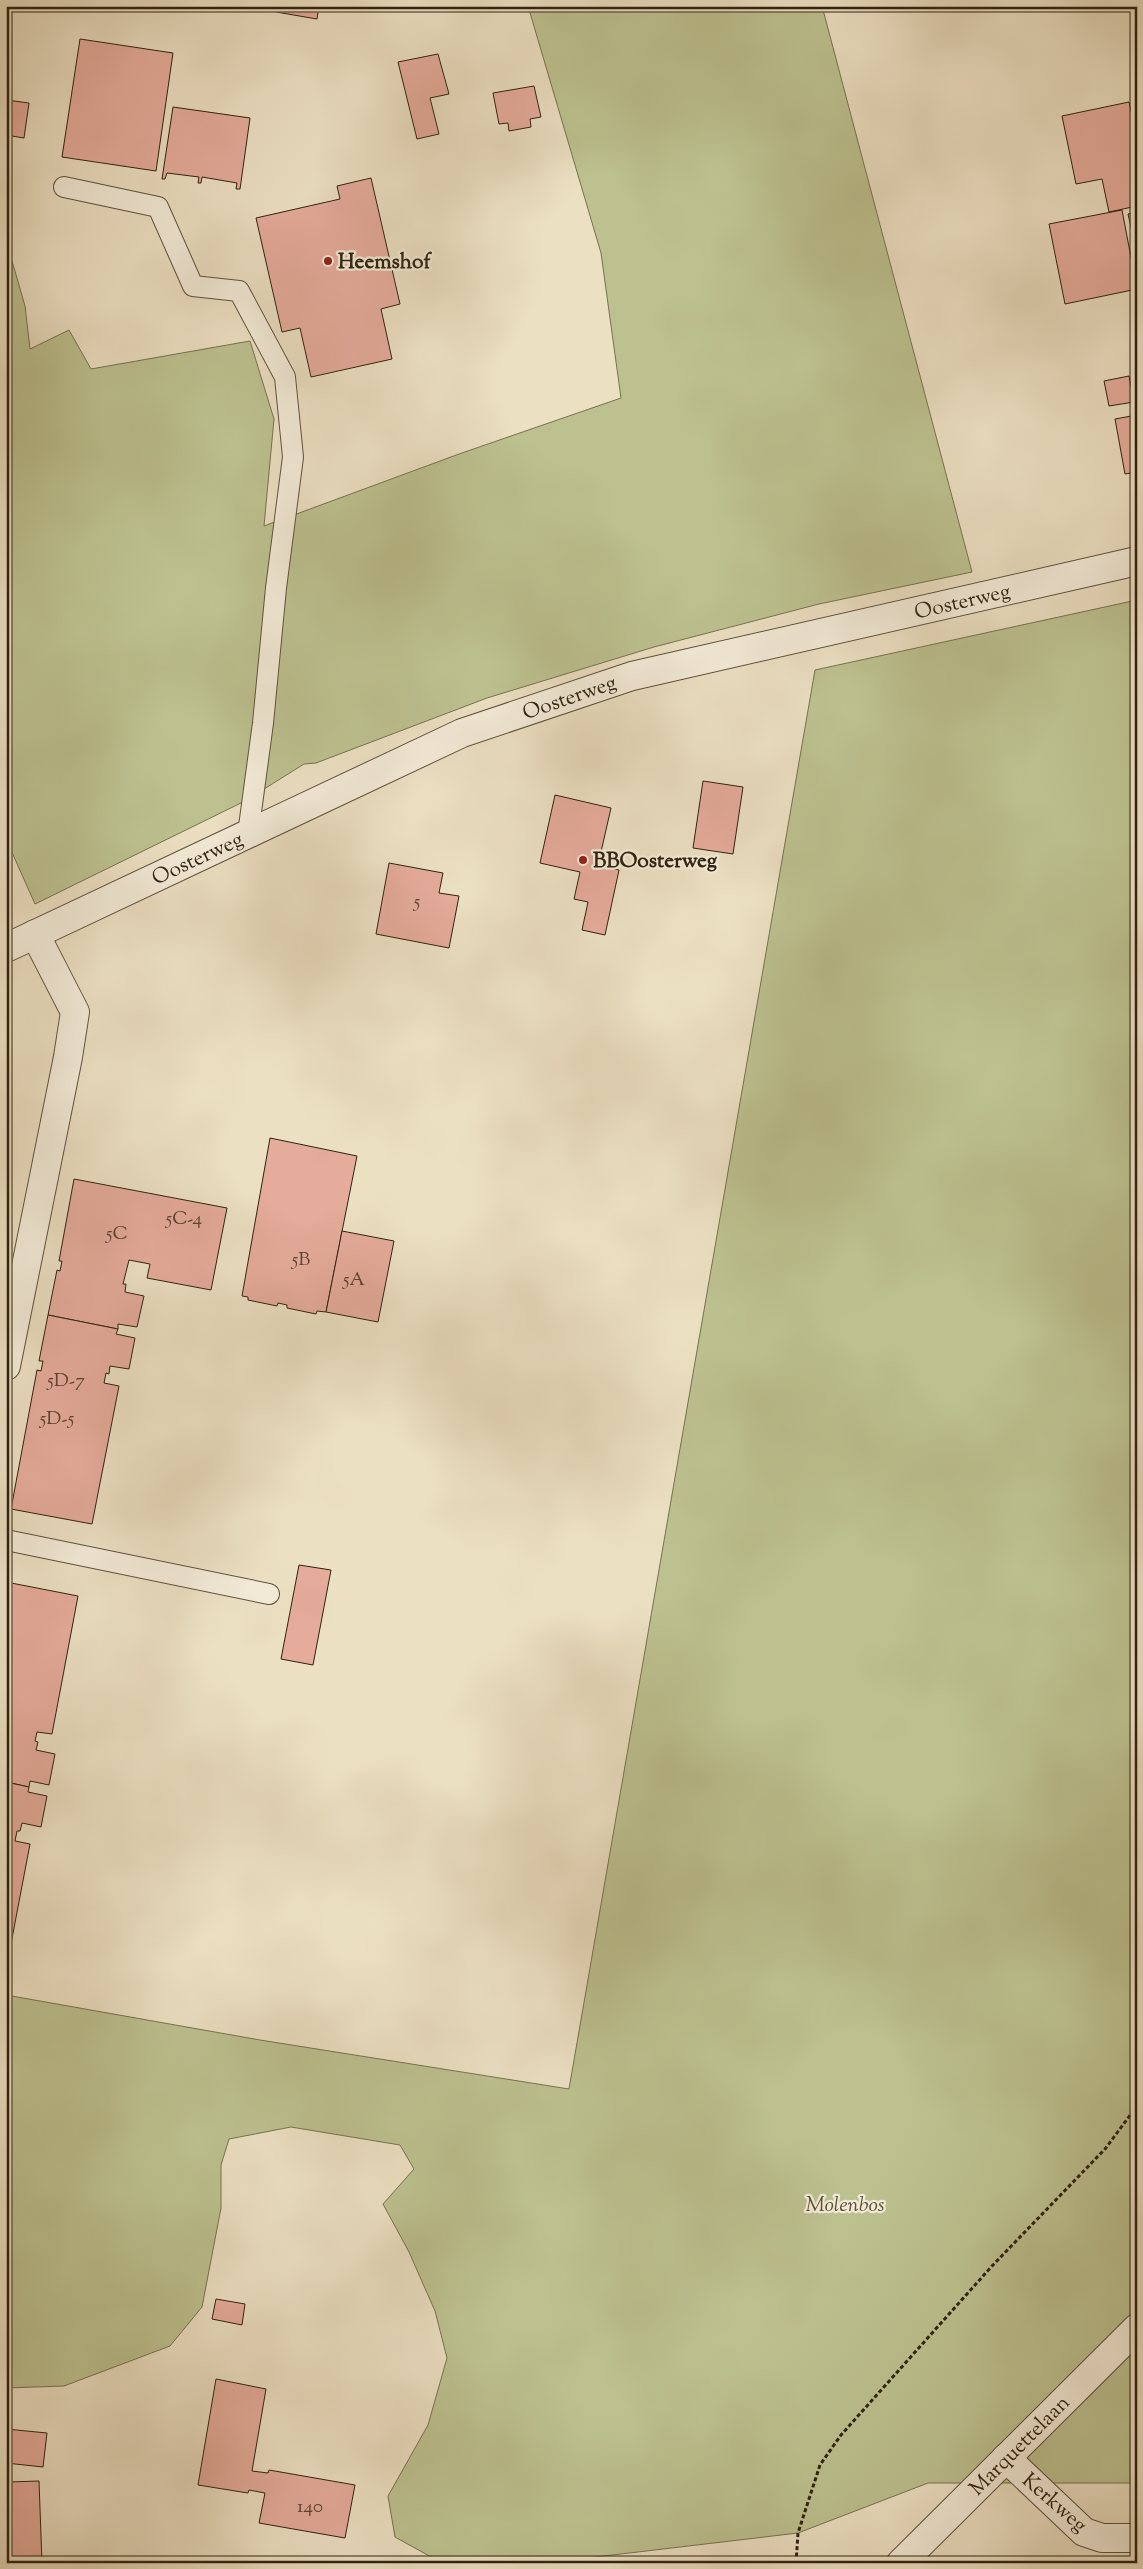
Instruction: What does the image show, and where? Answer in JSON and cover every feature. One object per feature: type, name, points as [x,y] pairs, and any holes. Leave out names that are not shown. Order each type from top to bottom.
[{"type":"street","name":"Oosterweg","points":[[6,948],[462,733],[632,676],[1137,562]]},
{"type":"street","points":[[6,1366],[68,1057],[75,1012],[35,934]]},
{"type":"street","name":"Marquettelaan","points":[[901,2563],[1137,2328]]},
{"type":"street","name":"Kerkweg","points":[[1006,2458],[1084,2532],[1102,2538],[1137,2538]]},
{"type":"lane","points":[[64,187],[158,207],[193,286],[239,291],[285,376],[294,457],[276,588],[263,724],[248,834]]},
{"type":"lane","points":[[6,1540],[269,1594]]},
{"type":"path","points":[[796,2563],[798,2532],[820,2465],[841,2435],[992,2266],[1105,2149],[1137,2106]]},
{"type":"green space","points":[[528,6],[822,6],[972,572],[819,604],[654,647],[487,698],[316,763],[304,764],[245,801],[35,904],[6,839],[6,240],[25,306],[30,349],[69,330],[91,369],[250,341],[274,419],[264,526],[459,454],[621,398],[601,253]]},
{"type":"green space","name":"Molenbos","points":[[1137,600],[1137,2483],[928,2483],[798,2533],[545,2563],[442,2563],[395,2537],[388,2496],[428,2425],[447,2358],[435,2311],[409,2252],[383,2204],[414,2169],[400,2145],[291,2127],[229,2139],[221,2165],[221,2208],[202,2307],[170,2346],[64,2386],[6,2388],[6,1995],[260,2040],[569,2089],[815,670]]},
{"type":"building","points":[[276,6],[319,6],[317,19],[276,12]]},
{"type":"building","points":[[80,39],[173,53],[156,171],[62,157]]},
{"type":"building","points":[[438,54],[449,94],[430,98],[439,134],[417,139],[398,62]]},
{"type":"building","points":[[534,86],[541,117],[530,119],[531,127],[509,131],[508,123],[499,124],[493,93]]},
{"type":"building","points":[[6,100],[29,103],[24,138],[6,135]]},
{"type":"building","points":[[1129,102],[1137,139],[1137,206],[1109,212],[1102,179],[1076,184],[1062,116]]},
{"type":"building","points":[[173,107],[250,118],[240,189],[236,189],[237,183],[202,177],[201,183],[198,183],[199,177],[167,173],[165,179],[162,179]]},
{"type":"building","name":"Heemshof","points":[[371,178],[400,304],[381,309],[392,359],[311,377],[300,328],[282,332],[256,218],[340,199],[337,186]]},
{"type":"building","points":[[1122,210],[1137,289],[1065,304],[1049,224]]},
{"type":"building","points":[[1137,212],[1137,254],[1128,214]]},
{"type":"building","points":[[1129,376],[1134,402],[1109,406],[1104,381]]},
{"type":"building","points":[[1137,415],[1137,472],[1125,474],[1115,419]]},
{"type":"building","points":[[703,781],[743,787],[733,854],[693,848]]},
{"type":"building","points":[[555,795],[611,808],[598,865],[619,870],[605,935],[582,930],[588,902],[574,899],[580,872],[540,863]]},
{"type":"building","points":[[389,863],[443,873],[439,893],[459,896],[449,948],[376,934]]},
{"type":"building","points":[[270,1138],[357,1156],[326,1312],[317,1311],[316,1314],[287,1308],[287,1305],[278,1303],[277,1306],[248,1300],[248,1297],[242,1296]]},
{"type":"building","points":[[74,1179],[227,1208],[211,1290],[147,1278],[150,1264],[129,1260],[123,1284],[126,1284],[125,1292],[144,1296],[137,1327],[118,1324],[118,1329],[48,1315],[57,1270],[60,1271],[62,1261],[59,1261]]},
{"type":"building","points":[[342,1231],[394,1241],[378,1322],[326,1312]]},
{"type":"building","points":[[48,1315],[118,1329],[116,1334],[135,1338],[129,1369],[110,1366],[109,1374],[106,1373],[104,1383],[119,1386],[92,1524],[11,1509],[37,1370],[41,1371],[43,1361],[39,1361]]},
{"type":"building","points":[[299,1565],[331,1570],[313,1665],[281,1659]]},
{"type":"building","points":[[6,1582],[78,1596],[52,1734],[37,1732],[35,1741],[38,1742],[36,1750],[55,1754],[49,1785],[30,1781],[29,1787],[6,1782]]},
{"type":"building","points":[[6,1782],[29,1787],[28,1792],[47,1796],[41,1827],[22,1823],[20,1831],[17,1831],[15,1841],[30,1844],[6,1970]]},
{"type":"building","points":[[216,2299],[245,2304],[242,2325],[212,2319]]},
{"type":"building","points":[[216,2379],[266,2389],[252,2471],[268,2473],[269,2470],[355,2485],[345,2538],[259,2523],[265,2493],[249,2490],[248,2493],[198,2485]]},
{"type":"building","points":[[6,2429],[47,2433],[43,2467],[6,2463]]},
{"type":"building","points":[[39,2481],[42,2563],[6,2563],[6,2503],[9,2503],[8,2482]]},
{"type":"place","name":"Heemshof","points":[[328,261]]},
{"type":"place","name":"BBOosterweg","points":[[583,860]]}]
